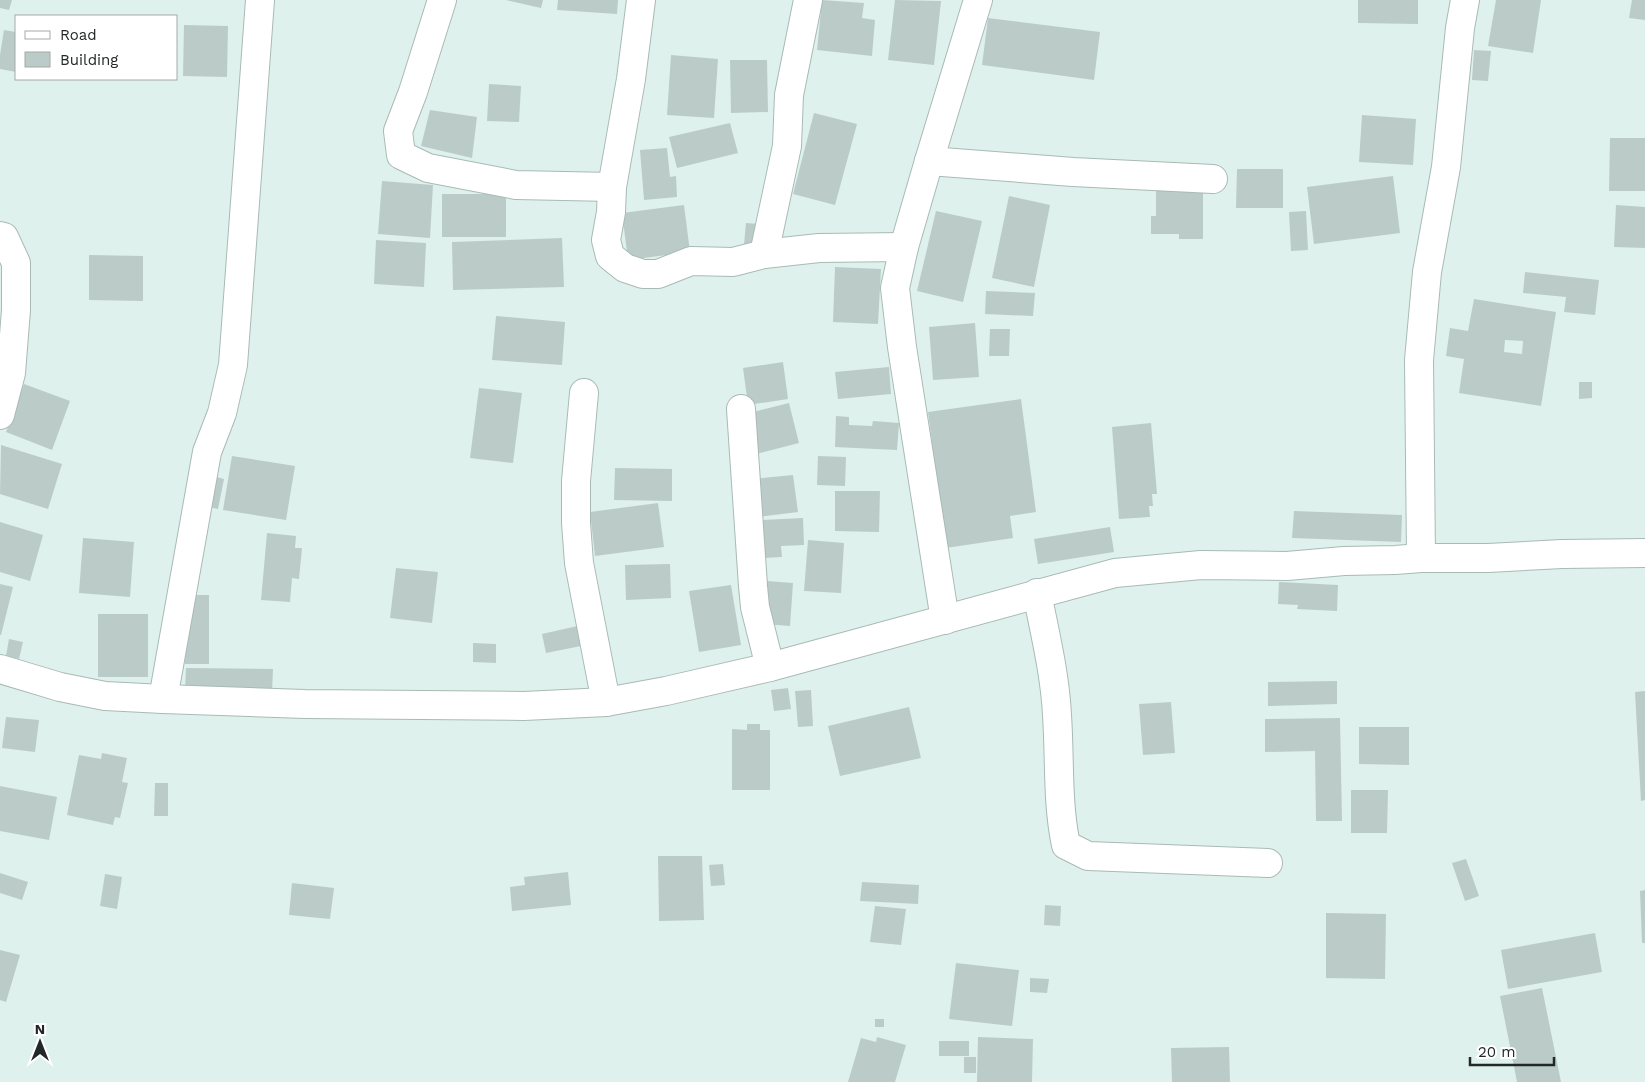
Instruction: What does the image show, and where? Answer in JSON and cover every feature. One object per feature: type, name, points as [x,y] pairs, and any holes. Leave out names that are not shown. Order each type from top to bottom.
[{"type":"street","points":[[164,699],[207,452],[222,413],[233,364],[260,0]]},
{"type":"street","points":[[442,0],[413,92],[398,131],[401,155],[428,168],[516,185],[612,187]]},
{"type":"street","points":[[641,0],[631,79],[612,187],[611,212],[606,240],[610,256],[625,268],[643,274],[658,274],[691,261],[733,262],[764,254],[819,248],[904,248]]},
{"type":"street","points":[[764,254],[787,146],[789,95],[808,0]]},
{"type":"street","points":[[945,620],[902,347],[895,288],[904,248],[978,0]]},
{"type":"street","points":[[1421,558],[1419,360],[1427,272],[1446,167],[1460,28],[1465,0]]},
{"type":"street","points":[[930,161],[1073,172],[1213,179]]},
{"type":"street","points":[[0,236],[4,237],[16,263],[16,310],[11,373],[0,415]]},
{"type":"street","points":[[584,393],[576,481],[578,555],[606,702]]},
{"type":"street","points":[[740,409],[755,607],[770,667]]},
{"type":"street","points":[[0,669],[60,687],[105,696],[305,704],[524,706],[606,702],[666,691],[770,667],[1115,573],[1201,565],[1287,566],[1344,561],[1421,558],[1645,553]]},
{"type":"street","points":[[1038,594],[1054,676],[1061,821],[1066,845],[1088,856],[1268,862]]},
{"type":"building","points":[[0,0],[12,0],[9,10],[0,8]]},
{"type":"building","points":[[506,0],[543,0],[541,8]]},
{"type":"building","points":[[558,0],[618,0],[617,14],[557,10]]},
{"type":"building","points":[[822,0],[864,3],[862,18],[875,20],[872,56],[817,50]]},
{"type":"building","points":[[895,0],[941,1],[934,65],[888,60]]},
{"type":"building","points":[[1358,0],[1418,0],[1418,24],[1358,23]]},
{"type":"building","points":[[1496,0],[1541,0],[1533,53],[1488,46]]},
{"type":"building","points":[[1632,0],[1645,0],[1645,20],[1629,18]]},
{"type":"building","points":[[988,18],[1100,32],[1094,80],[982,65]]},
{"type":"building","points":[[184,25],[228,26],[227,77],[183,76]]},
{"type":"building","points":[[4,30],[15,32],[15,72],[0,69]]},
{"type":"building","points":[[1474,50],[1491,51],[1488,81],[1472,80]]},
{"type":"building","points":[[671,55],[718,59],[714,118],[667,115]]},
{"type":"building","points":[[730,60],[767,60],[768,112],[731,113]]},
{"type":"building","points":[[489,84],[521,86],[519,122],[487,121]]},
{"type":"building","points":[[430,110],[477,117],[472,158],[421,146]]},
{"type":"building","points":[[814,113],[857,124],[835,205],[793,194]]},
{"type":"building","points":[[1362,115],[1416,119],[1413,165],[1359,162]]},
{"type":"building","points":[[730,123],[738,153],[677,168],[669,137]]},
{"type":"building","points":[[1610,138],[1645,138],[1645,191],[1609,191]]},
{"type":"building","points":[[667,148],[670,177],[676,176],[677,197],[644,200],[640,150]]},
{"type":"building","points":[[1237,169],[1283,169],[1283,208],[1236,208]]},
{"type":"building","points":[[1393,176],[1400,233],[1314,244],[1307,187]]},
{"type":"building","points":[[382,181],[433,185],[430,238],[378,234]]},
{"type":"building","points":[[1156,183],[1203,189],[1203,239],[1179,239],[1179,234],[1151,234],[1151,216],[1156,216]]},
{"type":"building","points":[[442,194],[506,194],[506,237],[442,237]]},
{"type":"building","points":[[1009,196],[1050,205],[1034,287],[992,278]]},
{"type":"building","points":[[684,205],[690,252],[628,260],[622,213]]},
{"type":"building","points":[[1616,205],[1645,207],[1645,248],[1614,247]]},
{"type":"building","points":[[936,211],[982,221],[963,302],[917,291]]},
{"type":"building","points":[[1306,211],[1308,250],[1291,251],[1289,212]]},
{"type":"building","points":[[746,223],[760,224],[758,245],[744,244]]},
{"type":"building","points":[[562,238],[564,287],[453,290],[452,242]]},
{"type":"building","points":[[376,240],[426,243],[424,287],[374,284]]},
{"type":"building","points":[[89,255],[143,256],[143,301],[89,300]]},
{"type":"building","points":[[835,267],[881,269],[878,324],[833,322]]},
{"type":"building","points":[[1525,272],[1599,280],[1595,315],[1564,312],[1566,297],[1523,293]]},
{"type":"building","points":[[986,291],[1035,293],[1033,316],[985,314]]},
{"type":"building","points":[[1474,299],[1556,312],[1541,406],[1459,393],[1464,359],[1446,356],[1450,328],[1468,331]],"holes":[[[1505,340],[1523,341],[1522,354],[1504,352]]]},
{"type":"building","points":[[496,316],[565,322],[562,365],[492,360]]},
{"type":"building","points":[[975,323],[979,377],[933,380],[929,327]]},
{"type":"building","points":[[990,329],[1010,329],[1009,356],[989,356]]},
{"type":"building","points":[[783,362],[788,399],[748,405],[743,368]]},
{"type":"building","points":[[889,367],[891,394],[838,399],[835,372]]},
{"type":"building","points":[[1579,382],[1592,382],[1592,398],[1579,399]]},
{"type":"building","points":[[24,384],[70,401],[52,450],[6,432]]},
{"type":"building","points":[[479,388],[522,393],[513,463],[470,458]]},
{"type":"building","points":[[1021,399],[1036,512],[1010,516],[1013,538],[946,548],[928,412]]},
{"type":"building","points":[[789,403],[799,443],[752,455],[741,415]]},
{"type":"building","points":[[836,416],[849,417],[849,425],[872,426],[873,421],[899,423],[897,450],[835,447]]},
{"type":"building","points":[[1151,423],[1157,494],[1152,494],[1153,506],[1149,506],[1150,517],[1119,519],[1112,427]]},
{"type":"building","points":[[1,445],[62,464],[48,509],[0,494]]},
{"type":"building","points":[[232,456],[295,466],[286,520],[223,510]]},
{"type":"building","points":[[818,456],[846,457],[845,486],[817,485]]},
{"type":"building","points":[[615,468],[672,469],[672,501],[614,500]]},
{"type":"building","points":[[209,475],[224,479],[218,509],[203,506]]},
{"type":"building","points":[[793,475],[798,512],[757,517],[753,479]]},
{"type":"building","points":[[835,491],[880,491],[879,532],[835,531]]},
{"type":"building","points":[[658,503],[664,547],[595,556],[590,512]]},
{"type":"building","points":[[1294,511],[1402,515],[1401,542],[1292,538]]},
{"type":"building","points":[[803,518],[804,545],[781,546],[782,557],[764,558],[762,520]]},
{"type":"building","points":[[0,522],[43,535],[30,581],[0,572]]},
{"type":"building","points":[[1110,527],[1114,552],[1038,564],[1034,539]]},
{"type":"building","points":[[267,533],[296,536],[295,548],[302,548],[299,579],[292,578],[290,602],[261,600]]},
{"type":"building","points":[[83,538],[134,542],[130,597],[79,593]]},
{"type":"building","points":[[808,540],[844,543],[841,593],[804,591]]},
{"type":"building","points":[[670,564],[671,598],[626,600],[625,565]]},
{"type":"building","points":[[396,568],[438,572],[432,623],[390,618]]},
{"type":"building","points":[[767,581],[793,583],[790,626],[764,624]]},
{"type":"building","points":[[1279,582],[1338,585],[1337,611],[1297,609],[1298,605],[1278,604]]},
{"type":"building","points":[[0,584],[13,587],[1,635],[0,635]]},
{"type":"building","points":[[731,585],[741,645],[699,652],[689,591]]},
{"type":"building","points":[[186,595],[209,595],[209,664],[185,664]]},
{"type":"building","points":[[98,614],[148,614],[148,677],[98,677]]},
{"type":"building","points":[[582,625],[586,645],[546,653],[542,634]]},
{"type":"building","points":[[9,639],[23,642],[19,659],[6,656]]},
{"type":"building","points":[[473,643],[496,644],[496,663],[473,662]]},
{"type":"building","points":[[186,668],[273,669],[272,693],[185,692]]},
{"type":"building","points":[[1337,681],[1337,704],[1268,706],[1268,682]]},
{"type":"building","points":[[788,688],[791,709],[774,711],[771,690]]},
{"type":"building","points":[[811,690],[813,726],[798,727],[795,691]]},
{"type":"building","points":[[1645,691],[1645,800],[1641,801],[1635,692]]},
{"type":"building","points":[[1171,702],[1175,753],[1143,755],[1139,704]]},
{"type":"building","points":[[909,707],[921,758],[840,776],[828,726]]},
{"type":"building","points":[[6,717],[39,720],[35,752],[2,748]]},
{"type":"building","points":[[1340,718],[1342,821],[1316,821],[1315,751],[1265,752],[1265,719]]},
{"type":"building","points":[[747,724],[760,724],[760,730],[770,730],[770,790],[732,790],[732,729],[747,730]]},
{"type":"building","points":[[1359,727],[1409,727],[1409,765],[1359,764]]},
{"type":"building","points":[[102,753],[127,758],[122,782],[128,783],[120,818],[115,817],[113,825],[67,815],[79,755],[101,759]]},
{"type":"building","points":[[155,783],[168,783],[168,816],[154,816]]},
{"type":"building","points":[[0,786],[57,797],[49,840],[0,831]]},
{"type":"building","points":[[1351,790],[1388,790],[1387,833],[1351,833]]},
{"type":"building","points":[[658,856],[702,856],[704,920],[659,921]]},
{"type":"building","points":[[1466,859],[1479,896],[1465,901],[1452,863]]},
{"type":"building","points":[[723,864],[725,885],[711,886],[709,865]]},
{"type":"building","points":[[568,872],[571,905],[512,911],[510,887],[525,885],[524,877]]},
{"type":"building","points":[[0,873],[28,882],[22,900],[0,893]]},
{"type":"building","points":[[105,874],[122,877],[117,909],[100,906]]},
{"type":"building","points":[[862,882],[919,885],[918,904],[860,901]]},
{"type":"building","points":[[292,883],[334,888],[330,919],[289,915]]},
{"type":"building","points":[[1645,890],[1645,943],[1642,943],[1640,891]]},
{"type":"building","points":[[1045,905],[1061,906],[1060,926],[1044,925]]},
{"type":"building","points":[[875,906],[906,909],[901,945],[870,942]]},
{"type":"building","points":[[1326,913],[1386,914],[1385,979],[1326,978]]},
{"type":"building","points":[[1595,933],[1602,972],[1508,989],[1501,950]]},
{"type":"building","points":[[0,950],[20,955],[6,1002],[0,1000]]},
{"type":"building","points":[[956,963],[1019,970],[1012,1026],[949,1019]]},
{"type":"building","points":[[1030,978],[1049,979],[1047,993],[1030,992]]},
{"type":"building","points":[[1542,988],[1561,1082],[1517,1082],[1500,996]]},
{"type":"building","points":[[875,1019],[884,1019],[884,1027],[875,1027]]},
{"type":"building","points":[[877,1037],[906,1045],[895,1082],[848,1082],[861,1038],[876,1042]]},
{"type":"building","points":[[978,1037],[1033,1039],[1032,1082],[977,1082]]},
{"type":"building","points":[[939,1041],[969,1041],[969,1056],[939,1056]]},
{"type":"building","points":[[1229,1047],[1230,1082],[1172,1082],[1171,1048]]},
{"type":"building","points":[[964,1057],[976,1057],[976,1073],[964,1073]]}]
